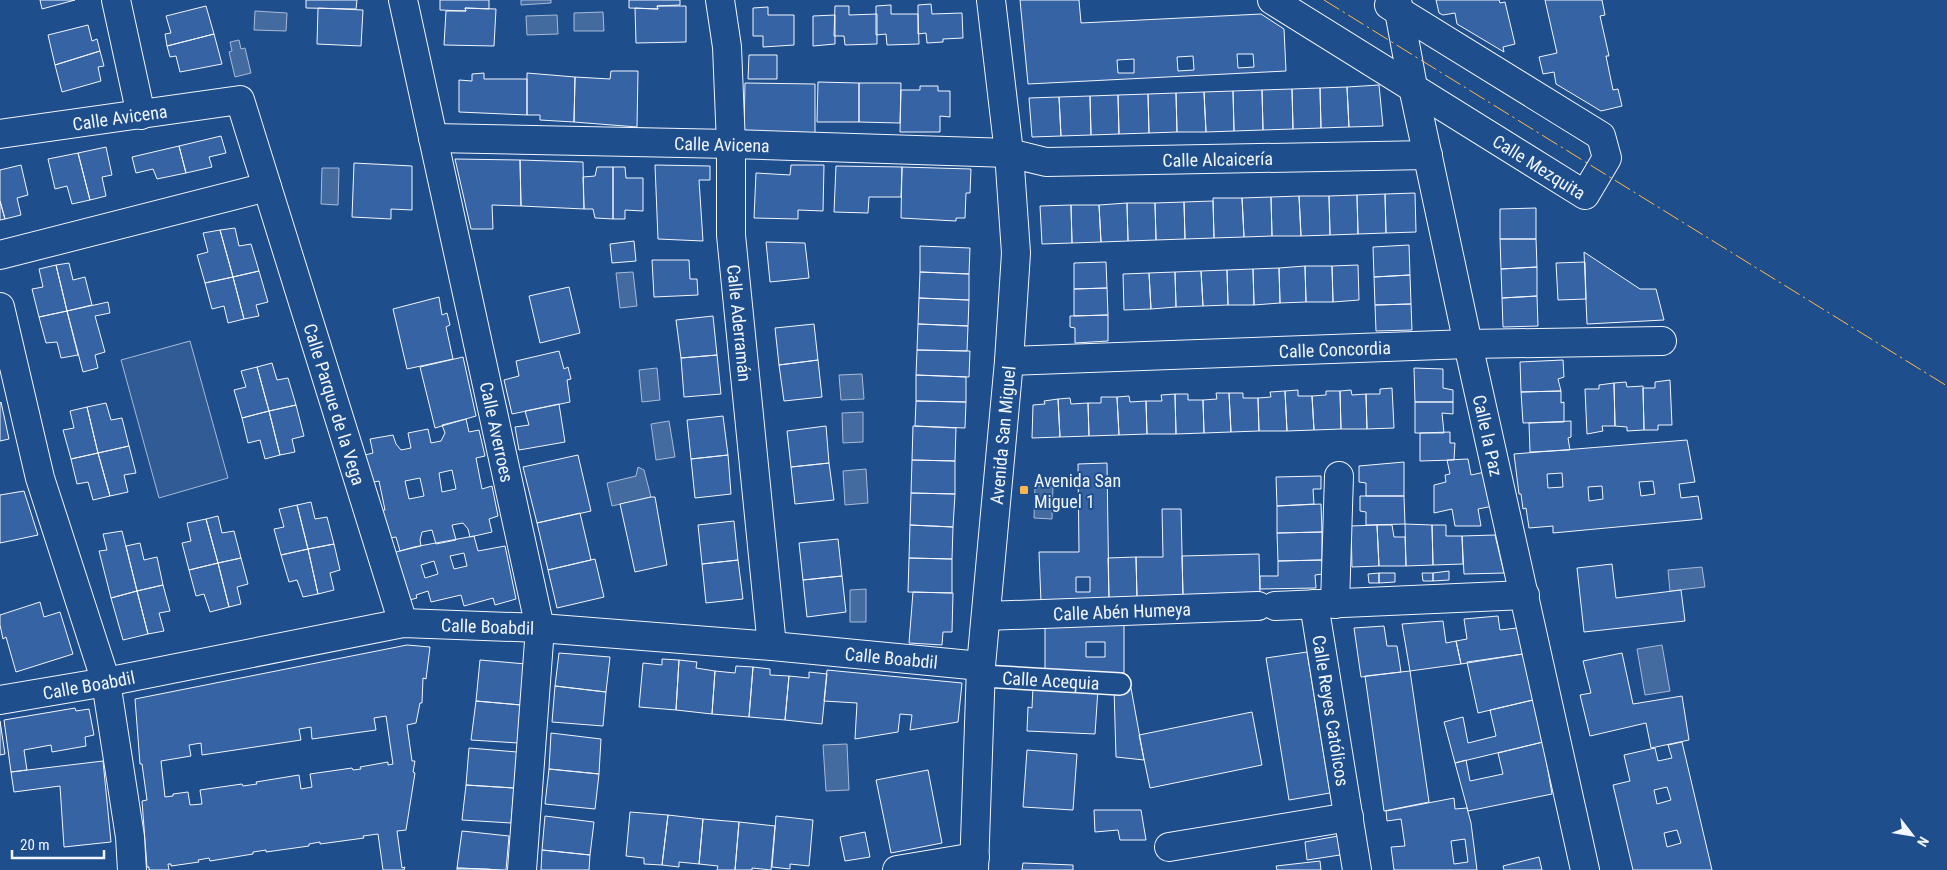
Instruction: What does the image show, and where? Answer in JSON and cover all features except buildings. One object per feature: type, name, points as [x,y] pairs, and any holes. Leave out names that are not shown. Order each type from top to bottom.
[{"type":"street","points":[[116,0],[141,115]]},
{"type":"street","name":"Calle Averroes","points":[[403,0],[540,628],[522,870]]},
{"type":"street","name":"Calle Aderramán","points":[[720,0],[726,46],[731,144],[731,235],[772,646]]},
{"type":"street","name":"Avenida San Miguel","points":[[974,864],[981,671],[1009,361],[1016,253],[1009,153],[991,0]]},
{"type":"street","name":"Calle Mezquita","points":[[1272,0],[1585,195],[1607,158],[1601,136],[1392,4]]},
{"type":"street","name":"Calle la Paz","points":[[1392,4],[1428,155],[1585,870]]},
{"type":"street","name":"Calle Avicena","points":[[0,134],[240,100]]},
{"type":"street","name":"Calle Parque de la Vega","points":[[240,100],[403,623]]},
{"type":"street","name":"Calle Avicena","points":[[433,138],[731,144],[1009,153]]},
{"type":"street","name":"Calle Alcaicería","points":[[1009,153],[1046,162],[1428,155]]},
{"type":"street","points":[[0,255],[267,186]]},
{"type":"street","points":[[0,307],[40,478],[106,682],[130,837],[132,870]]},
{"type":"street","name":"Calle Concordia","points":[[1009,361],[1468,344],[1662,341]]},
{"type":"street","name":"Calle Reyes Católicos","points":[[1338,476],[1324,604],[1357,870]]},
{"type":"street","name":"Calle Abén Humeya","points":[[986,616],[1525,595]]},
{"type":"street","name":"Calle Boabdil","points":[[0,700],[106,682],[403,623],[540,628],[772,646],[981,671]]},
{"type":"street","name":"Calle Acequia","points":[[981,671],[1120,684]]},
{"type":"street","points":[[1169,847],[1349,817]]},
{"type":"street","points":[[897,870],[974,864]]},
{"type":"shaded area","points":[[521,0],[551,0],[551,3],[521,5]]},
{"type":"shaded area","points":[[255,11],[287,13],[286,31],[254,30]]},
{"type":"shaded area","points":[[603,12],[604,31],[574,31],[574,13]]},
{"type":"shaded area","points":[[557,15],[558,34],[527,35],[526,16]]},
{"type":"shaded area","points":[[239,40],[241,49],[245,48],[251,73],[235,77],[229,52],[232,51],[230,42]]},
{"type":"shaded area","points":[[322,168],[339,168],[338,205],[321,204]]},
{"type":"shaded area","points":[[633,272],[637,306],[620,308],[616,273]]},
{"type":"shaded area","points":[[190,341],[228,478],[159,498],[121,360]]},
{"type":"shaded area","points":[[657,368],[660,400],[642,402],[639,370]]},
{"type":"shaded area","points":[[862,374],[864,399],[841,400],[839,375]]},
{"type":"shaded area","points":[[863,412],[863,442],[843,443],[842,413]]},
{"type":"shaded area","points":[[669,421],[675,457],[656,460],[651,424]]},
{"type":"shaded area","points":[[638,467],[644,470],[651,497],[612,506],[607,483],[636,476]]},
{"type":"shaded area","points":[[866,469],[868,503],[845,505],[843,471]]},
{"type":"shaded area","points":[[1035,486],[1053,486],[1052,519],[1034,518]]},
{"type":"shaded area","points":[[1702,567],[1705,587],[1670,591],[1668,570]]},
{"type":"shaded area","points":[[866,589],[866,622],[850,622],[850,590]]},
{"type":"shaded area","points":[[1662,645],[1670,691],[1645,695],[1637,649]]},
{"type":"shaded area","points":[[847,744],[849,790],[826,791],[823,745]]},
{"type":"power","points":[[1324,0],[1947,386]]},
{"type":"place","name":"Avenida San Miguel 1","points":[[1024,490]]}]
